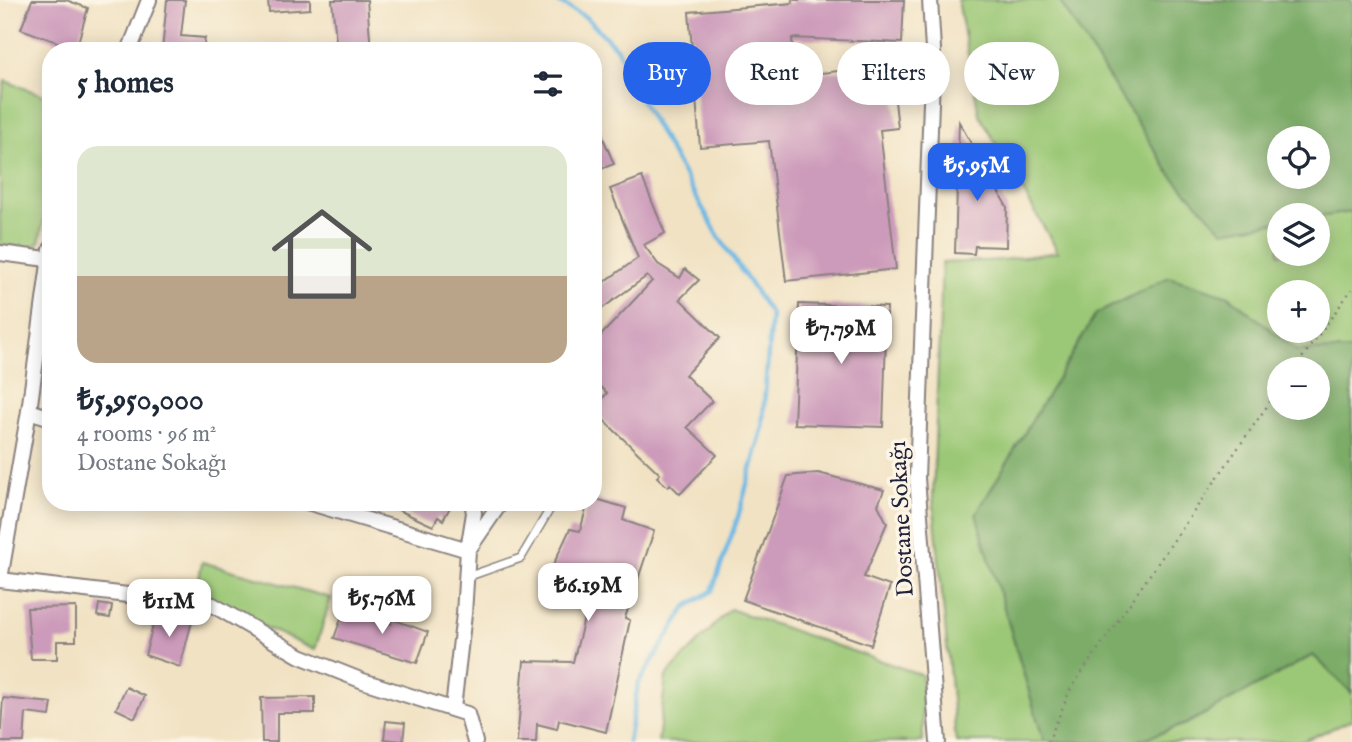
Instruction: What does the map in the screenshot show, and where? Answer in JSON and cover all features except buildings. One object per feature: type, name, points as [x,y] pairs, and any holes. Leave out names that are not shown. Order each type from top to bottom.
[{"type":"street","points":[[133,42],[149,0]]},
{"type":"street","name":"Dostane Sokağı","points":[[930,0],[933,49],[917,478],[938,742]]},
{"type":"street","points":[[0,253],[42,254]]},
{"type":"street","points":[[42,336],[0,580],[213,605],[300,656],[363,681],[460,711]]},
{"type":"street","points":[[29,411],[42,415]]},
{"type":"street","points":[[337,511],[468,550]]},
{"type":"street","points":[[474,511],[466,577],[460,711],[475,742]]},
{"type":"street","points":[[468,550],[495,511]]},
{"type":"lane","points":[[466,577],[521,558],[549,511]]},
{"type":"path","points":[[1303,357],[1352,289]]},
{"type":"path","points":[[1048,742],[1071,688],[1267,406]]},
{"type":"green space","points":[[958,0],[1059,0],[1171,175],[1223,230],[1267,224],[1267,266],[1330,266],[1330,215],[1352,212],[1352,350],[1297,351],[1287,343],[1330,343],[1330,280],[1267,280],[1267,327],[1229,296],[976,513],[1044,742],[956,742],[933,497],[942,263],[1002,260],[1058,252],[979,114],[977,105],[1059,105],[1059,42],[966,42]]},
{"type":"green space","points":[[1059,0],[1352,0],[1352,212],[1330,215],[1330,203],[1267,203],[1267,224],[1223,231],[1171,175]]},
{"type":"green space","points":[[5,81],[42,95],[42,228],[39,243],[29,248],[0,245],[0,104]]},
{"type":"green space","points":[[1169,277],[1229,296],[1267,327],[1267,343],[1287,343],[1297,351],[1352,350],[1352,693],[1313,655],[1186,724],[1135,742],[1044,742],[976,514],[1096,314]]},
{"type":"green space","points":[[202,562],[331,598],[315,650],[196,596]]},
{"type":"green space","points":[[730,609],[922,675],[923,742],[658,742],[666,676]]},
{"type":"green space","points":[[1313,655],[1352,693],[1352,720],[1301,742],[1135,742],[1186,724]]},
{"type":"waterway","points":[[555,0],[587,18],[618,50],[644,105],[719,237],[771,315],[762,430],[738,517],[712,591],[686,607],[638,684],[628,742]]}]
